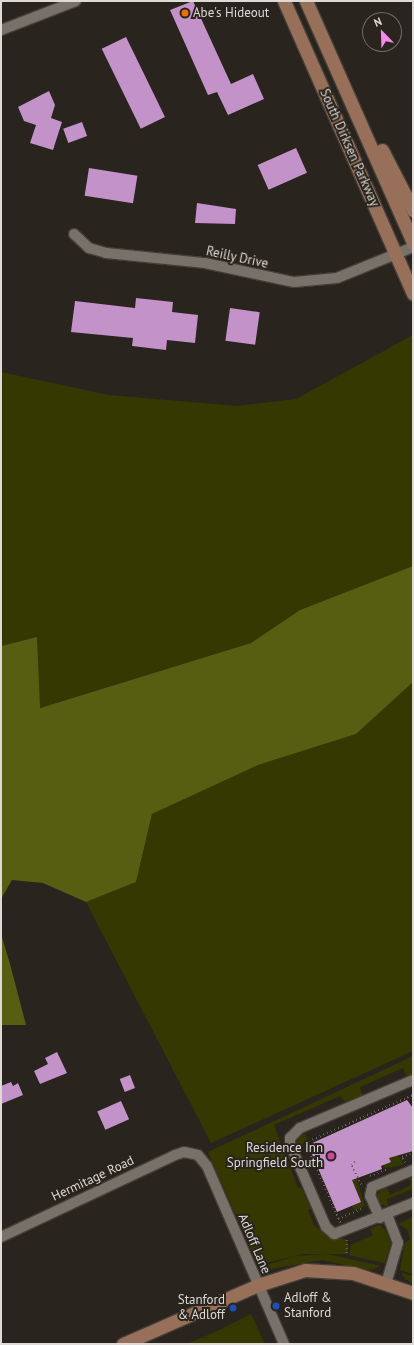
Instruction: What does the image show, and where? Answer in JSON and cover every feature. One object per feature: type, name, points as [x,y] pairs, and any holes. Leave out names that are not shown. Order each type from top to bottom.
[{"type":"main road","name":"South Dirksen Parkway","points":[[284,1],[413,294]]},
{"type":"main road","name":"South Dirksen Parkway","points":[[306,1],[413,242]]},
{"type":"main road","points":[[316,1],[323,17],[325,44]]},
{"type":"main road","points":[[356,113],[380,147],[413,210]]},
{"type":"main road","points":[[123,1344],[285,1274],[321,1269],[354,1273],[413,1293]]},
{"type":"street","points":[[1,30],[76,1]]},
{"type":"street","name":"Reilly Drive","points":[[74,234],[89,248],[106,253],[205,264],[294,282],[338,278],[395,253],[413,247]]},
{"type":"street","points":[[413,1080],[300,1128],[290,1138],[293,1152],[328,1230],[341,1233],[413,1203]]},
{"type":"street","name":"Hermitage Road","points":[[1,1238],[175,1155],[184,1152],[198,1155]]},
{"type":"street","name":"Adloff Lane","points":[[198,1155],[207,1166],[284,1344]]},
{"type":"street","points":[[386,1284],[398,1243],[370,1196],[372,1187],[413,1170]]},
{"type":"path","points":[[338,1219],[305,1143],[413,1095]]},
{"type":"path","points":[[355,1162],[352,1166],[362,1186]]},
{"type":"path","points":[[347,1238],[350,1246],[347,1255]]},
{"type":"green space","points":[[413,335],[413,566],[300,610],[251,643],[39,708],[37,637],[1,646],[1,372],[109,395],[237,406],[296,399]]},
{"type":"green space","points":[[413,566],[413,682],[356,734],[258,765],[152,814],[136,882],[86,902],[43,883],[12,880],[1,899],[1,646],[37,637],[40,708],[251,643],[300,610]]},
{"type":"green space","points":[[413,682],[413,1051],[211,1143],[86,902],[136,882],[152,814],[258,765],[356,734]]},
{"type":"green space","points":[[1,934],[10,964],[26,1025],[1,1025]]},
{"type":"green space","points":[[413,1056],[413,1075],[406,1075],[403,1068],[360,1087],[362,1095],[345,1102],[340,1096],[274,1125],[298,1188],[301,1187],[311,1209],[308,1210],[314,1225],[331,1238],[345,1239],[349,1246],[347,1254],[303,1254],[258,1265],[208,1152]]},
{"type":"green space","points":[[305,1133],[308,1140],[297,1148],[296,1141]]},
{"type":"green space","points":[[398,1155],[404,1165],[385,1168],[383,1165],[391,1162],[389,1157]]},
{"type":"green space","points":[[343,1159],[356,1177],[365,1206],[354,1211],[352,1206],[361,1202]]},
{"type":"green space","points":[[413,1175],[413,1189],[387,1199],[388,1207],[380,1204],[377,1195],[381,1190],[387,1188],[390,1195],[411,1185],[409,1178]]},
{"type":"green space","points":[[413,1217],[413,1274],[400,1270],[405,1243],[410,1239],[407,1229],[398,1224]]},
{"type":"green space","points":[[379,1225],[385,1229],[391,1243],[385,1263],[349,1255],[351,1245],[373,1235],[370,1229]]},
{"type":"green space","points":[[327,1254],[381,1266],[371,1270],[322,1260],[271,1269],[267,1265],[295,1256]]},
{"type":"green space","points":[[401,1273],[413,1276],[413,1284],[405,1279]]},
{"type":"green space","points":[[251,1314],[265,1344],[187,1344],[217,1331]]},
{"type":"building","points":[[193,1],[231,84],[253,74],[264,99],[228,115],[217,92],[208,95],[170,10]]},
{"type":"building","points":[[126,37],[165,117],[141,129],[102,49]]},
{"type":"building","points":[[49,91],[55,105],[51,118],[62,122],[53,150],[30,143],[36,125],[24,121],[18,107]]},
{"type":"building","points":[[82,122],[87,136],[68,143],[63,129]]},
{"type":"building","points":[[296,148],[307,173],[269,190],[258,165]]},
{"type":"building","points":[[89,168],[137,176],[133,203],[85,196]]},
{"type":"building","points":[[197,203],[236,209],[235,224],[195,223]]},
{"type":"building","points":[[136,298],[173,302],[172,312],[198,315],[195,343],[167,340],[166,350],[132,346],[133,338],[71,332],[75,301],[135,308]]},
{"type":"building","points":[[230,308],[260,312],[255,345],[225,341]]},
{"type":"building","points":[[57,1052],[67,1073],[40,1084],[34,1071],[48,1064],[45,1058]]},
{"type":"building","points":[[130,1075],[135,1088],[125,1092],[120,1079]]},
{"type":"building","points":[[11,1082],[13,1086],[18,1083],[23,1095],[1,1104],[1,1086]]},
{"type":"building","name":"Residence Inn Springfield South","points":[[407,1100],[413,1108],[413,1151],[389,1158],[391,1162],[381,1166],[382,1169],[352,1180],[361,1202],[337,1212],[308,1145]]},
{"type":"building","points":[[121,1101],[129,1119],[105,1130],[97,1112]]},
{"type":"place","name":"Abe's Hideout","points":[[185,13]]},
{"type":"place","name":"Residence Inn Springfield South","points":[[331,1156]]},
{"type":"place","name":"Adloff & Stanford","points":[[276,1306]]},
{"type":"place","name":"Stanford & Adloff","points":[[233,1308]]}]
